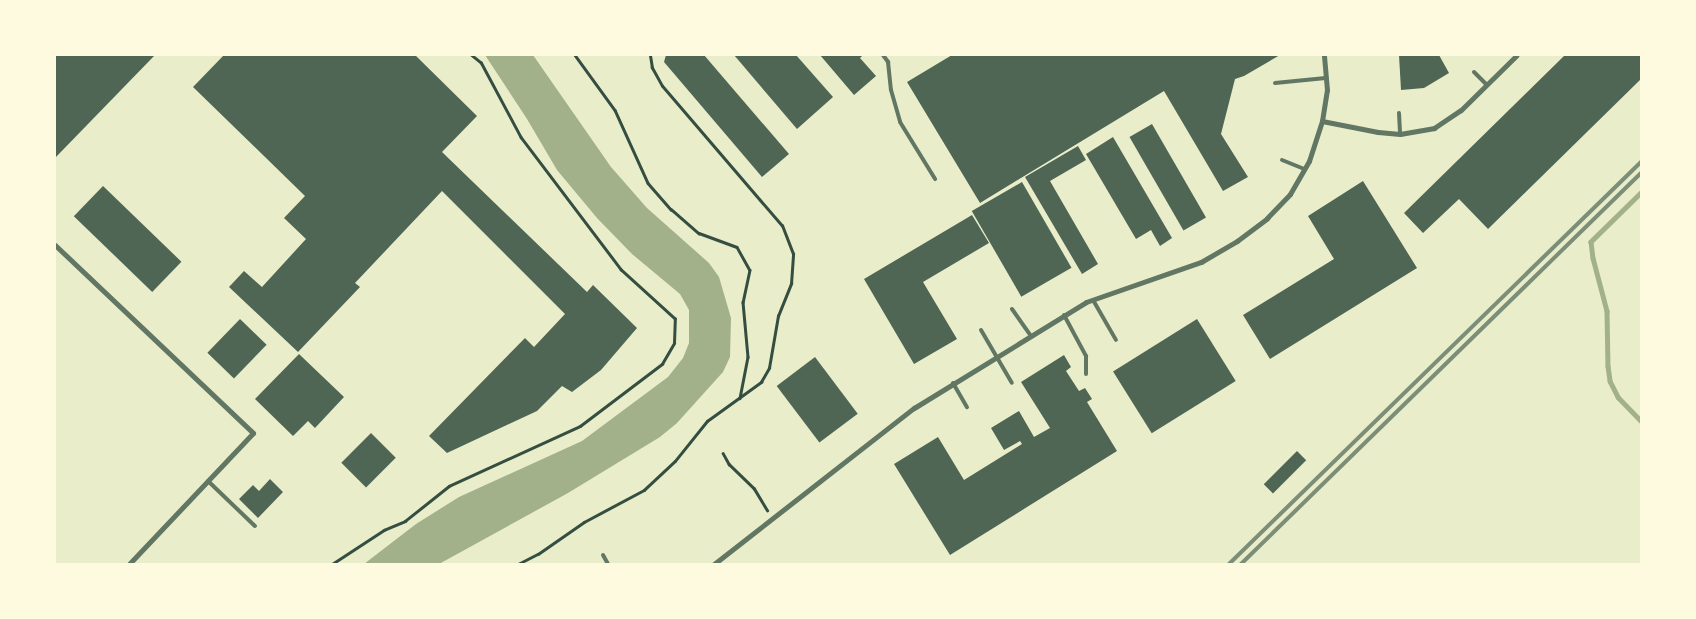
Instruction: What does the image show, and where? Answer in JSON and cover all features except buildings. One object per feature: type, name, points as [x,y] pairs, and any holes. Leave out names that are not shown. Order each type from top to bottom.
[{"type":"street","points":[[714,564],[914,408],[953,383],[1064,315],[1093,300],[1201,262],[1237,241],[1273,212],[1290,194],[1309,161],[1322,121],[1327,90],[1324,55]]},
{"type":"street","points":[[1322,121],[1378,132],[1400,134],[1434,128],[1447,121],[1517,55]]},
{"type":"street","points":[[55,245],[253,433],[129,564]]},
{"type":"lane","points":[[883,55],[888,62],[891,90],[900,122],[934,179]]},
{"type":"lane","points":[[1474,72],[1487,84]]},
{"type":"lane","points":[[1274,83],[1326,78]]},
{"type":"lane","points":[[1399,113],[1400,134]]},
{"type":"lane","points":[[1282,160],[1304,169]]},
{"type":"lane","points":[[1093,300],[1116,340]]},
{"type":"lane","points":[[1012,309],[1030,336]]},
{"type":"lane","points":[[1064,315],[1086,356],[1086,374]]},
{"type":"lane","points":[[980,330],[1012,383]]},
{"type":"lane","points":[[953,383],[967,407]]},
{"type":"lane","points":[[208,481],[256,526]]},
{"type":"lane","points":[[603,555],[608,564]]},
{"type":"path","points":[[332,564],[384,530],[405,521],[449,486],[580,426],[662,364],[674,343],[675,319],[620,270],[520,138],[481,64],[471,55]]},
{"type":"path","points":[[575,55],[615,110],[648,183],[698,233],[737,247],[750,270],[743,302],[748,358],[740,398]]},
{"type":"path","points":[[518,564],[538,554],[584,522],[644,490],[675,461],[707,420],[761,382],[769,368],[778,316],[789,292],[793,275],[790,243],[777,220],[662,86],[652,68],[650,55]]},
{"type":"path","points":[[723,453],[730,464],[754,488],[773,519]]},
{"type":"shaded area","points":[[485,55],[533,55],[611,167],[647,208],[709,263],[719,277],[731,318],[730,357],[723,372],[677,423],[660,437],[568,493],[439,564],[364,564],[416,524],[459,497],[582,441],[668,377],[683,358],[689,343],[689,310],[680,294],[632,254],[597,218],[557,170],[527,119]]},
{"type":"waterway","points":[[1641,193],[1591,242],[1593,258],[1607,311],[1610,381],[1618,397],[1641,421]]},
{"type":"railway","points":[[1229,564],[1641,162]]},
{"type":"railway","points":[[1241,564],[1641,173]]}]
